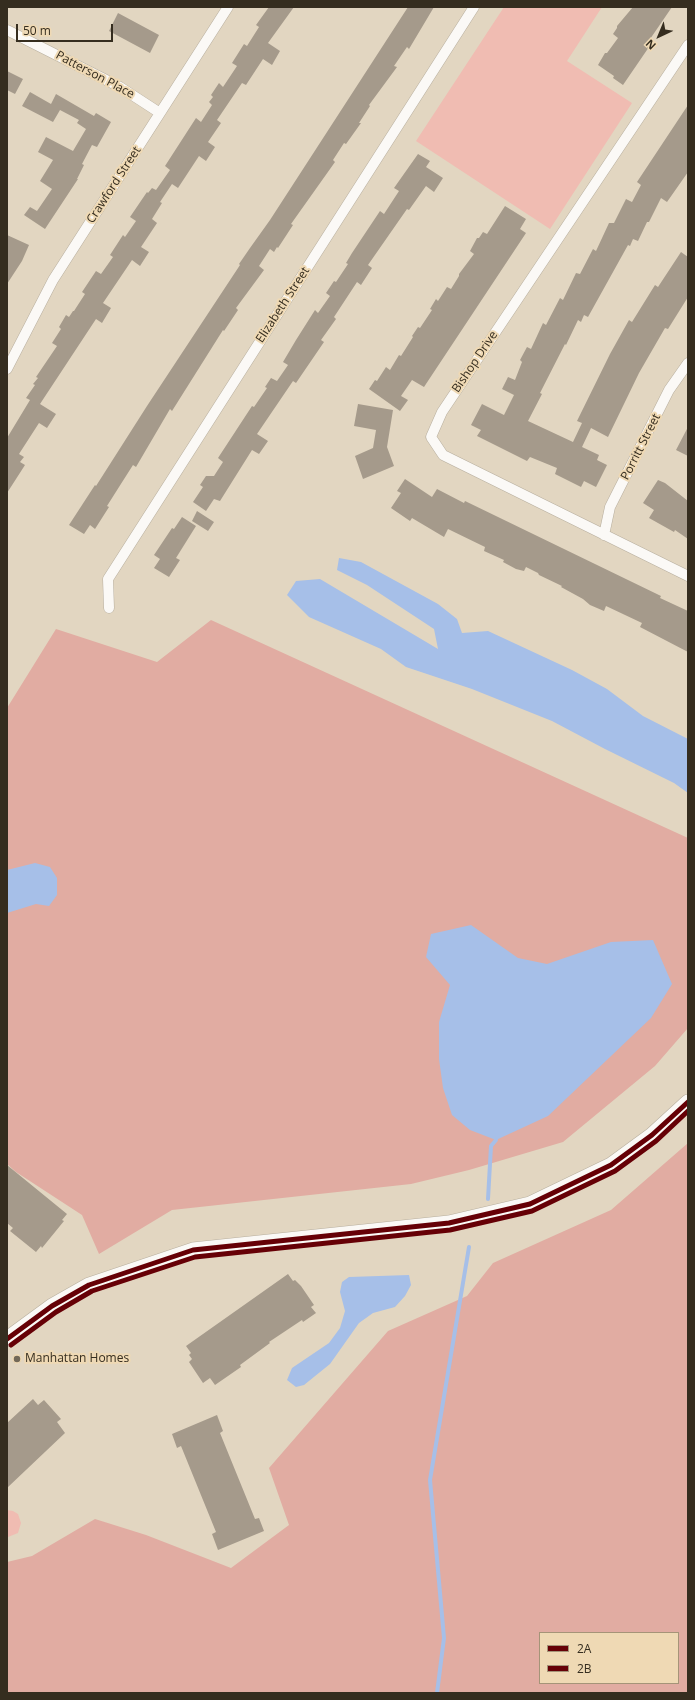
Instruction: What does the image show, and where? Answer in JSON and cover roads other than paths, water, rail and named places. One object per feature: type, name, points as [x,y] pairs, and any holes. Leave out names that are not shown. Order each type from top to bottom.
[{"type":"main road","points":[[7,1339],[52,1306],[89,1285],[192,1250],[449,1223],[530,1204],[611,1165],[652,1135],[688,1102]]},
{"type":"street","name":"Crawford Street","points":[[7,369],[53,280],[228,7]]},
{"type":"street","name":"Elizabeth Street","points":[[110,608],[108,579],[474,7]]},
{"type":"street","name":"Patterson Place","points":[[7,30],[120,86],[160,113]]},
{"type":"street","name":"Bishop Drive","points":[[688,45],[442,412],[431,437],[443,455],[688,576]]},
{"type":"street","name":"Porritt Street","points":[[604,535],[610,507],[669,390],[688,363]]},
{"type":"water","points":[[339,558],[361,562],[438,604],[457,619],[462,633],[488,631],[572,670],[607,689],[643,716],[688,739],[688,793],[674,783],[552,721],[472,689],[406,667],[381,649],[309,617],[287,595],[296,581],[320,579],[438,649],[434,629],[367,585],[337,570]]},
{"type":"water","points":[[35,863],[50,867],[57,878],[57,895],[49,906],[36,904],[7,913],[7,870]]},
{"type":"water","points":[[471,925],[518,958],[547,964],[611,942],[653,940],[672,984],[651,1018],[548,1116],[496,1140],[470,1130],[452,1115],[443,1088],[439,1059],[439,1022],[450,985],[426,957],[431,934]]},
{"type":"water","points":[[409,1275],[411,1285],[405,1296],[395,1307],[373,1313],[359,1323],[330,1364],[304,1385],[296,1387],[287,1380],[292,1368],[329,1343],[340,1328],[345,1311],[340,1292],[342,1282],[349,1277]]},
{"type":"waterway","points":[[488,1199],[491,1146],[496,1140]]},
{"type":"waterway","points":[[437,1693],[444,1638],[430,1480],[469,1247]]},
{"type":"place","name":"Manhattan Homes","points":[[17,1359]]}]
